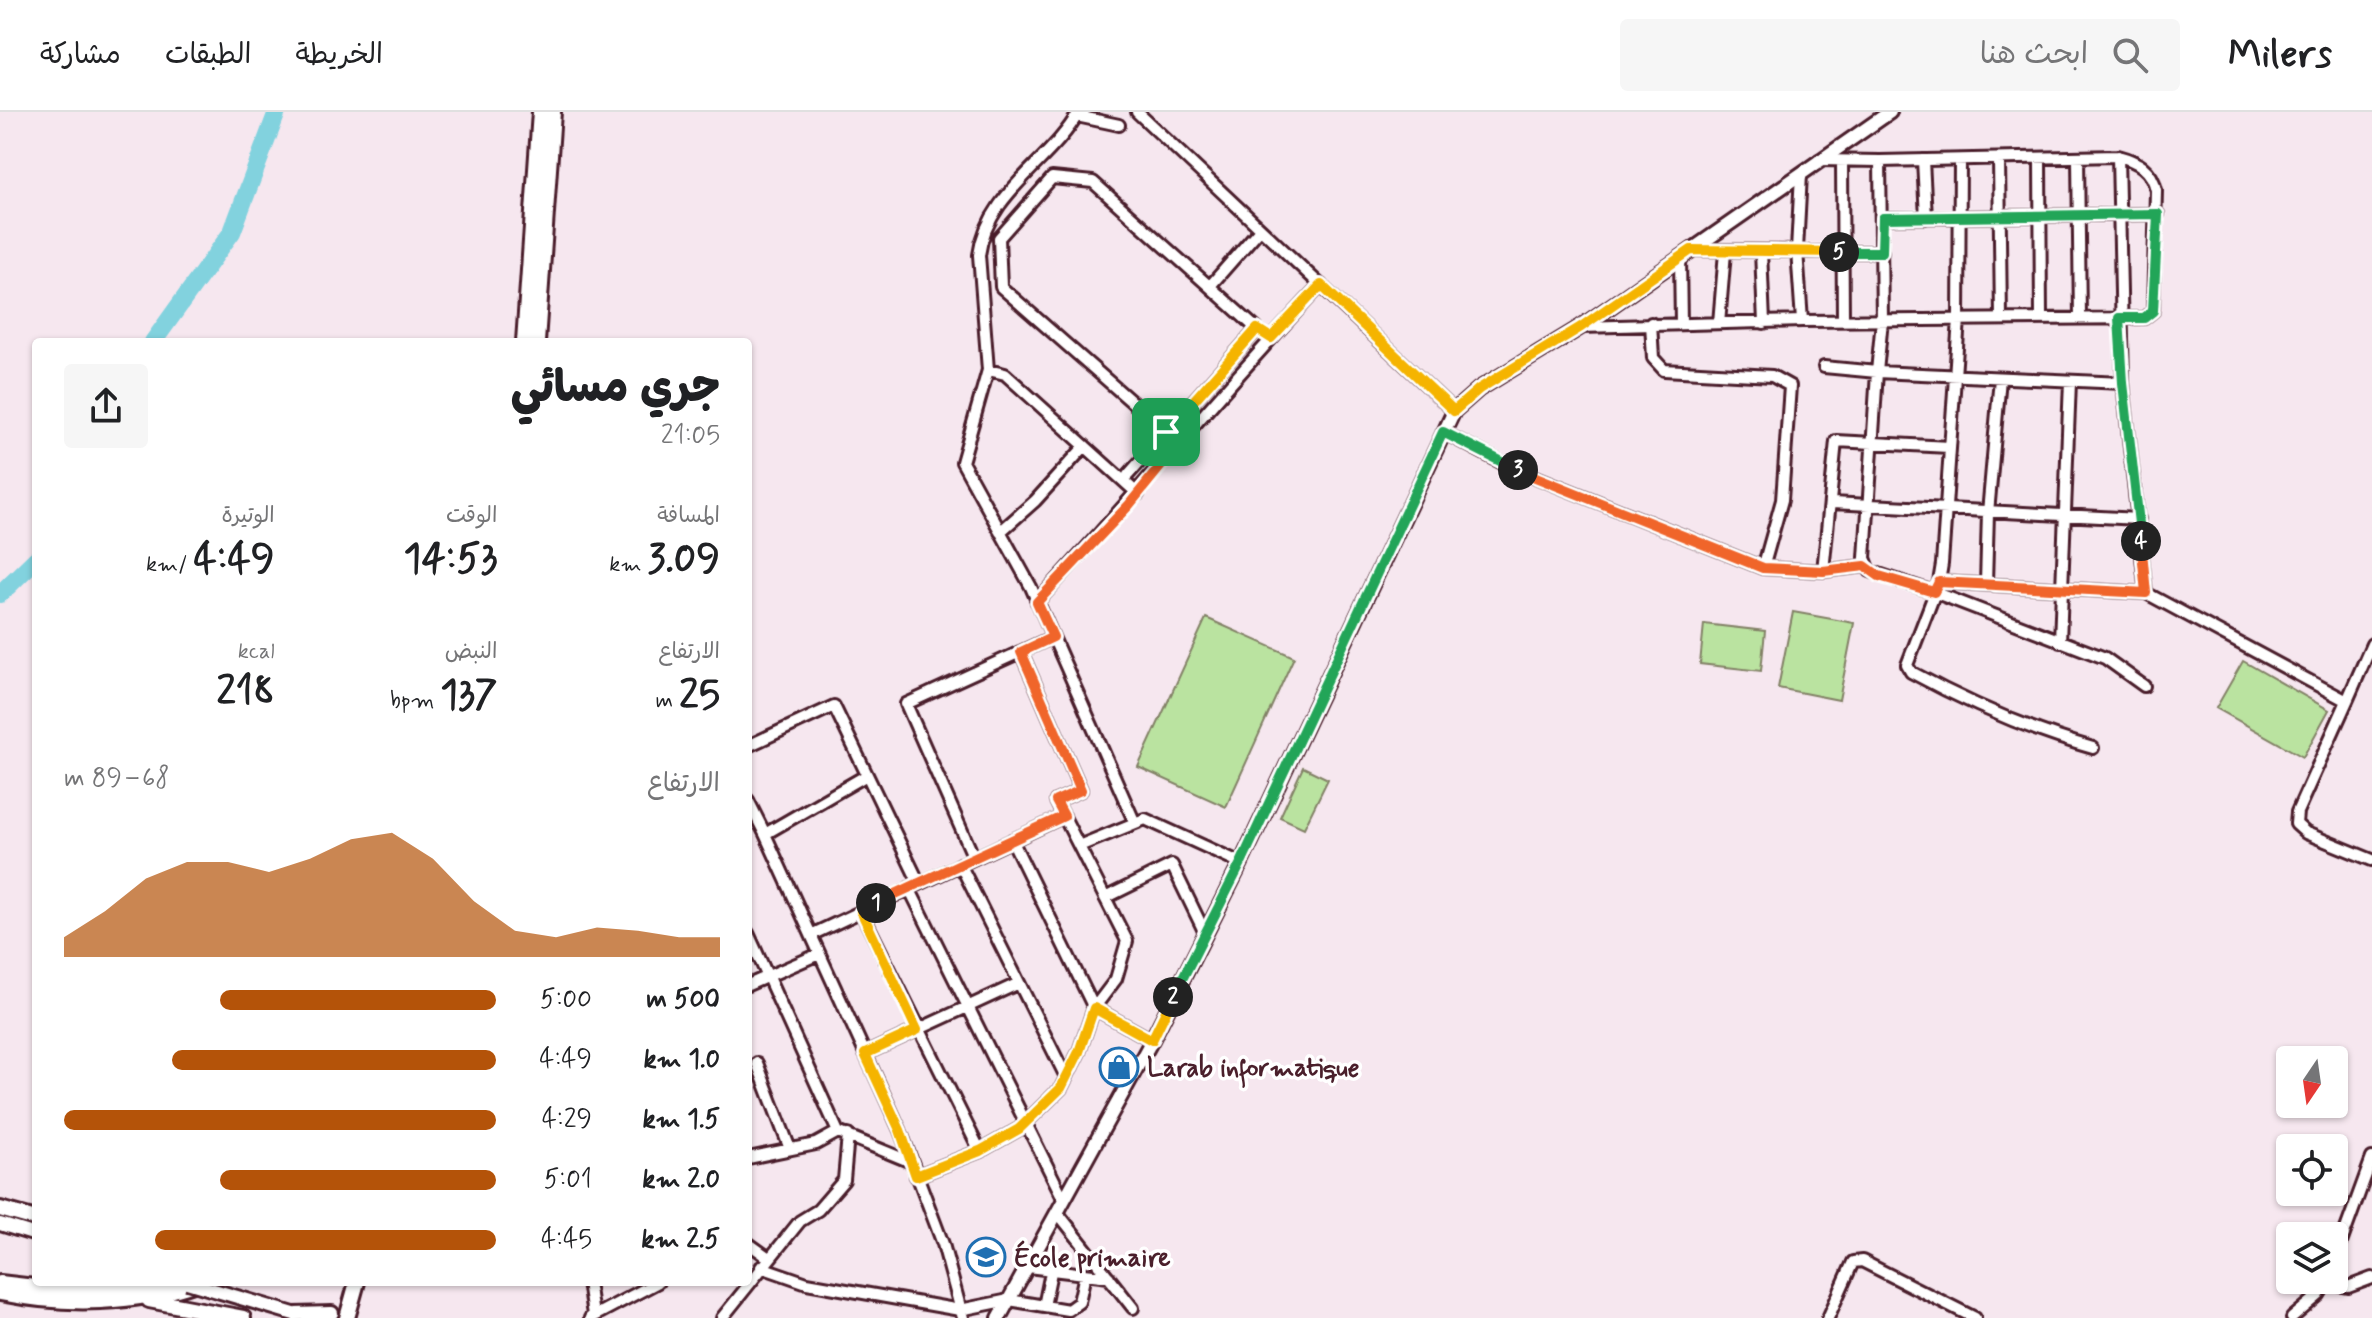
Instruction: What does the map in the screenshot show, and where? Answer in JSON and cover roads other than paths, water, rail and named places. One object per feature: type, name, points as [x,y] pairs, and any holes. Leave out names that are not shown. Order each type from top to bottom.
[{"type":"highway","points":[[529,112],[528,170],[534,193]]},
{"type":"highway","points":[[524,338],[534,193],[550,114]]},
{"type":"highway","points":[[537,338],[550,114]]},
{"type":"highway","points":[[0,1209],[32,1218]]},
{"type":"highway","points":[[0,1283],[69,1291],[117,1286]]},
{"type":"highway","points":[[137,1299],[184,1286]]},
{"type":"highway","points":[[336,1317],[355,1286]]},
{"type":"highway","points":[[0,1293],[69,1301],[137,1299],[202,1308],[243,1318]]},
{"type":"main road","points":[[999,1318],[1152,1040],[1241,863],[1454,411],[1479,389],[1581,327],[1890,112]]},
{"type":"main road","points":[[0,1224],[32,1234]]},
{"type":"main road","points":[[200,1286],[297,1316],[336,1317]]},
{"type":"street","points":[[1137,112],[1454,411]]},
{"type":"street","points":[[1119,125],[1078,114],[1002,201],[981,238],[979,255],[988,370],[962,462],[1037,602],[1134,821]]},
{"type":"street","points":[[1581,327],[1651,323],[2144,318],[2153,311],[2158,214],[2156,190],[2149,172],[2139,164],[2118,156],[1819,160]]},
{"type":"street","points":[[2118,156],[2121,216],[2119,318],[2123,383],[2146,593]]},
{"type":"street","points":[[2078,157],[2080,318]]},
{"type":"street","points":[[1999,159],[2001,319]]},
{"type":"street","points":[[2040,159],[2041,319]]},
{"type":"street","points":[[1923,160],[1926,218]]},
{"type":"street","points":[[1960,160],[1959,319],[1945,509],[1937,587],[1909,656],[1908,669],[2037,730],[2093,748]]},
{"type":"street","points":[[1842,161],[1843,320]]},
{"type":"street","points":[[1865,566],[1882,320],[1880,161]]},
{"type":"street","points":[[1801,174],[1797,250],[1802,321]]},
{"type":"street","points":[[1182,440],[1166,432],[1001,287],[999,238],[1052,178],[1093,182],[1257,329],[1271,338]]},
{"type":"street","points":[[1883,218],[2158,214]]},
{"type":"street","points":[[1210,286],[1260,229]]},
{"type":"street","points":[[1681,324],[1685,254],[1797,250],[1882,252]]},
{"type":"street","points":[[1761,251],[1764,323]]},
{"type":"street","points":[[1719,323],[1725,252]]},
{"type":"street","points":[[1037,602],[1138,494],[1271,338],[1321,285]]},
{"type":"street","points":[[1651,323],[1653,358],[1664,370],[1772,376],[1790,386],[1782,500],[1763,568]]},
{"type":"street","points":[[1128,475],[1257,329]]},
{"type":"street","points":[[1824,367],[2123,383]]},
{"type":"street","points":[[988,370],[1005,374],[1138,494]]},
{"type":"street","points":[[1986,583],[1988,513],[2000,378]]},
{"type":"street","points":[[2060,642],[2070,381]]},
{"type":"street","points":[[1443,432],[1506,465],[1763,568],[1823,571],[1865,566],[1879,576],[1937,587],[2115,663],[2144,686]]},
{"type":"street","points":[[1823,571],[1836,441],[1949,447]]},
{"type":"street","points":[[1000,532],[1035,501],[1085,446]]},
{"type":"street","points":[[1832,503],[2139,519]]},
{"type":"street","points":[[1937,587],[1986,583],[2146,593],[2347,701]]},
{"type":"street","points":[[974,858],[906,704],[1053,637]]},
{"type":"street","points":[[2372,644],[2297,812],[2296,824],[2298,829],[2313,837],[2372,860]]},
{"type":"street","points":[[916,1176],[980,1151],[1025,1124],[1061,1088],[1079,1052],[1094,1008],[1116,979],[1127,941],[1056,801],[1081,790],[1021,652]]},
{"type":"street","points":[[752,744],[834,706],[968,1007],[1064,1200]]},
{"type":"street","points":[[765,834],[867,775]]},
{"type":"street","points":[[752,808],[911,1162],[943,1244],[962,1314]]},
{"type":"street","points":[[811,935],[1064,816]]},
{"type":"street","points":[[1079,846],[1134,821],[1152,821],[1241,863]]},
{"type":"street","points":[[1012,840],[1094,1008],[1152,1040]]},
{"type":"street","points":[[960,864],[1017,984],[1065,1075]]},
{"type":"street","points":[[1105,898],[1172,865],[1205,933]]},
{"type":"street","points":[[861,911],[917,1030],[980,1151]]},
{"type":"street","points":[[752,942],[843,1134],[844,1180],[818,1210],[800,1221],[752,1280]]},
{"type":"street","points":[[752,983],[819,954]]},
{"type":"street","points":[[865,1054],[1017,984]]},
{"type":"street","points":[[757,1063],[790,1149]]},
{"type":"street","points":[[752,1157],[816,1144],[843,1134],[911,1162]]},
{"type":"street","points":[[2348,1226],[2372,1158]]},
{"type":"street","points":[[1057,1212],[1133,1308]]},
{"type":"street","points":[[752,1248],[765,1263],[807,1283],[962,1314],[1009,1300],[1074,1307],[1085,1274]]},
{"type":"street","points":[[1828,1318],[1853,1262],[1862,1261],[1975,1318]]},
{"type":"street","points":[[1028,1267],[1109,1277]]},
{"type":"street","points":[[1044,1306],[1051,1272]]},
{"type":"street","points":[[2348,1287],[2372,1278]]},
{"type":"street","points":[[588,1286],[592,1317],[650,1286]]},
{"type":"street","points":[[722,1318],[747,1286]]},
{"type":"street","points":[[2292,1318],[2320,1294]]},
{"type":"waterway","points":[[156,338],[232,232],[277,112]]},
{"type":"waterway","points":[[0,594],[32,563]]},
{"type":"place","name":"Larab informatique","points":[[1119,1067]]},
{"type":"place","name":"École primaire","points":[[986,1257]]}]
